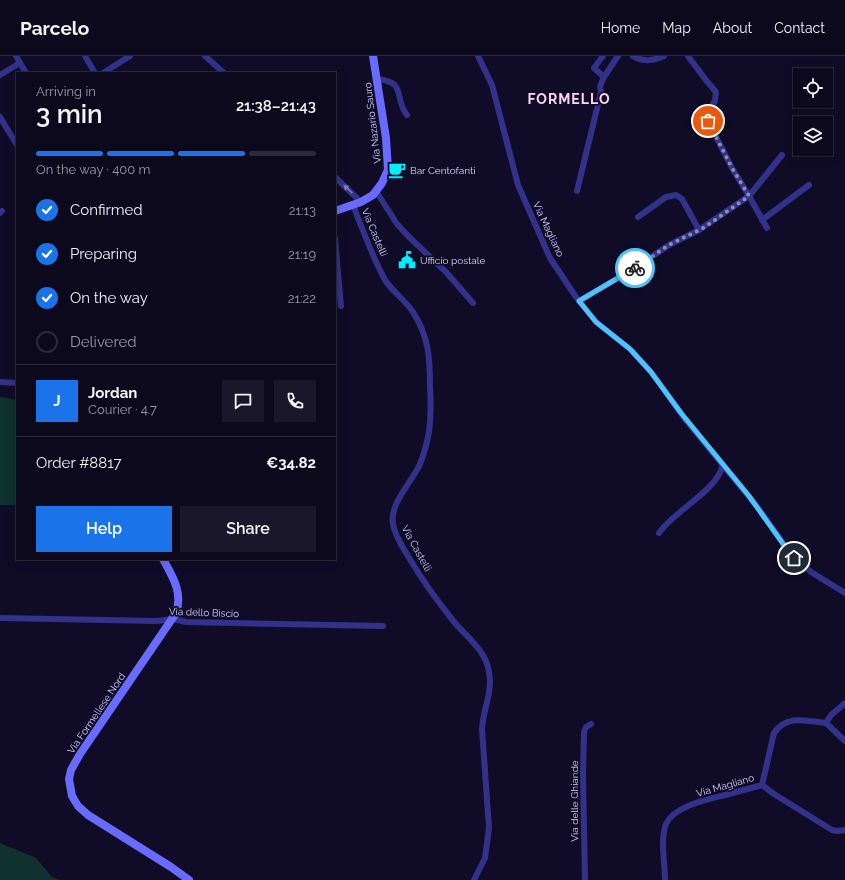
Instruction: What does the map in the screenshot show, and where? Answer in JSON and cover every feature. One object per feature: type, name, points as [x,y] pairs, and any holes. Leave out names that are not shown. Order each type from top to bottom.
[{"type":"street","points":[[16,56],[25,72]]},
{"type":"street","points":[[85,56],[94,72]]},
{"type":"street","points":[[105,72],[130,56]]},
{"type":"street","points":[[205,56],[223,72]]},
{"type":"street","name":"Via Nazario Sauro","points":[[362,202],[373,195],[382,183],[388,170],[386,138],[373,56]]},
{"type":"street","name":"Via Magliano","points":[[478,56],[492,85],[518,185],[550,258],[579,301],[596,322],[648,367],[685,419],[759,509],[794,558],[816,577],[845,593]]},
{"type":"street","points":[[603,56],[594,68],[604,77]]},
{"type":"street","points":[[577,191],[601,92],[600,86],[604,77],[618,56]]},
{"type":"street","points":[[633,56],[642,60],[664,56]]},
{"type":"street","points":[[688,56],[705,80],[716,92],[714,101],[707,112],[707,116],[732,168],[767,228]]},
{"type":"street","points":[[0,75],[20,63]]},
{"type":"street","points":[[377,79],[389,81],[396,87],[403,110],[407,115]]},
{"type":"street","points":[[0,117],[16,143]]},
{"type":"street","points":[[579,301],[635,268],[669,245],[699,230],[749,196],[782,155]]},
{"type":"street","points":[[336,178],[362,202],[336,211]]},
{"type":"street","points":[[762,220],[808,185]]},
{"type":"street","points":[[376,191],[397,224],[446,272],[473,303]]},
{"type":"street","points":[[638,217],[666,198],[676,195],[682,199],[699,230]]},
{"type":"street","name":"Via Castelli","points":[[353,205],[384,278],[393,290],[407,304],[416,317],[425,336],[430,354],[430,404],[428,437],[420,464],[394,509],[392,518],[394,527],[400,543],[420,576],[449,616],[479,649],[486,662],[489,673],[489,697],[483,716],[482,729],[489,828],[485,858],[474,880]]},
{"type":"street","points":[[336,250],[341,306]]},
{"type":"street","points":[[0,382],[16,383]]},
{"type":"street","points":[[659,533],[672,518],[714,482],[723,465]]},
{"type":"street","name":"Via Formellese Nord","points":[[164,560],[178,589],[178,605],[173,619],[80,754],[71,770],[69,784],[73,799],[85,813],[172,867],[189,880]]},
{"type":"street","name":"Via dello Biscio","points":[[0,618],[157,622],[173,619],[186,622],[383,626]]},
{"type":"street","points":[[845,703],[831,715],[826,723],[845,741]]},
{"type":"street","name":"Via Magliano","points":[[665,880],[664,834],[666,824],[672,816],[680,810],[696,804],[762,785],[774,733],[780,726],[793,719],[826,723]]},
{"type":"street","name":"Via delle Ghiande","points":[[585,880],[583,775],[584,732],[586,727],[590,724]]},
{"type":"street","points":[[762,785],[832,830],[845,830]]},
{"type":"green space","points":[[0,397],[16,400],[16,505],[0,505]]},
{"type":"green space","points":[[0,843],[36,858],[52,877],[60,880],[0,880]]},
{"type":"way so far","points":[[635,268],[686,235],[705,227],[749,196],[732,168],[708,121]]},
{"type":"place","name":"Bar Centofanti","points":[[397,170]]},
{"type":"place","name":"Ufficio postale","points":[[407,260]]},
{"type":"district","name":"FORMELLO","points":[[569,99]]},
{"type":"route","points":[[635,268],[579,301],[596,322],[630,349],[651,372],[690,425],[759,509],[794,558]]}]
